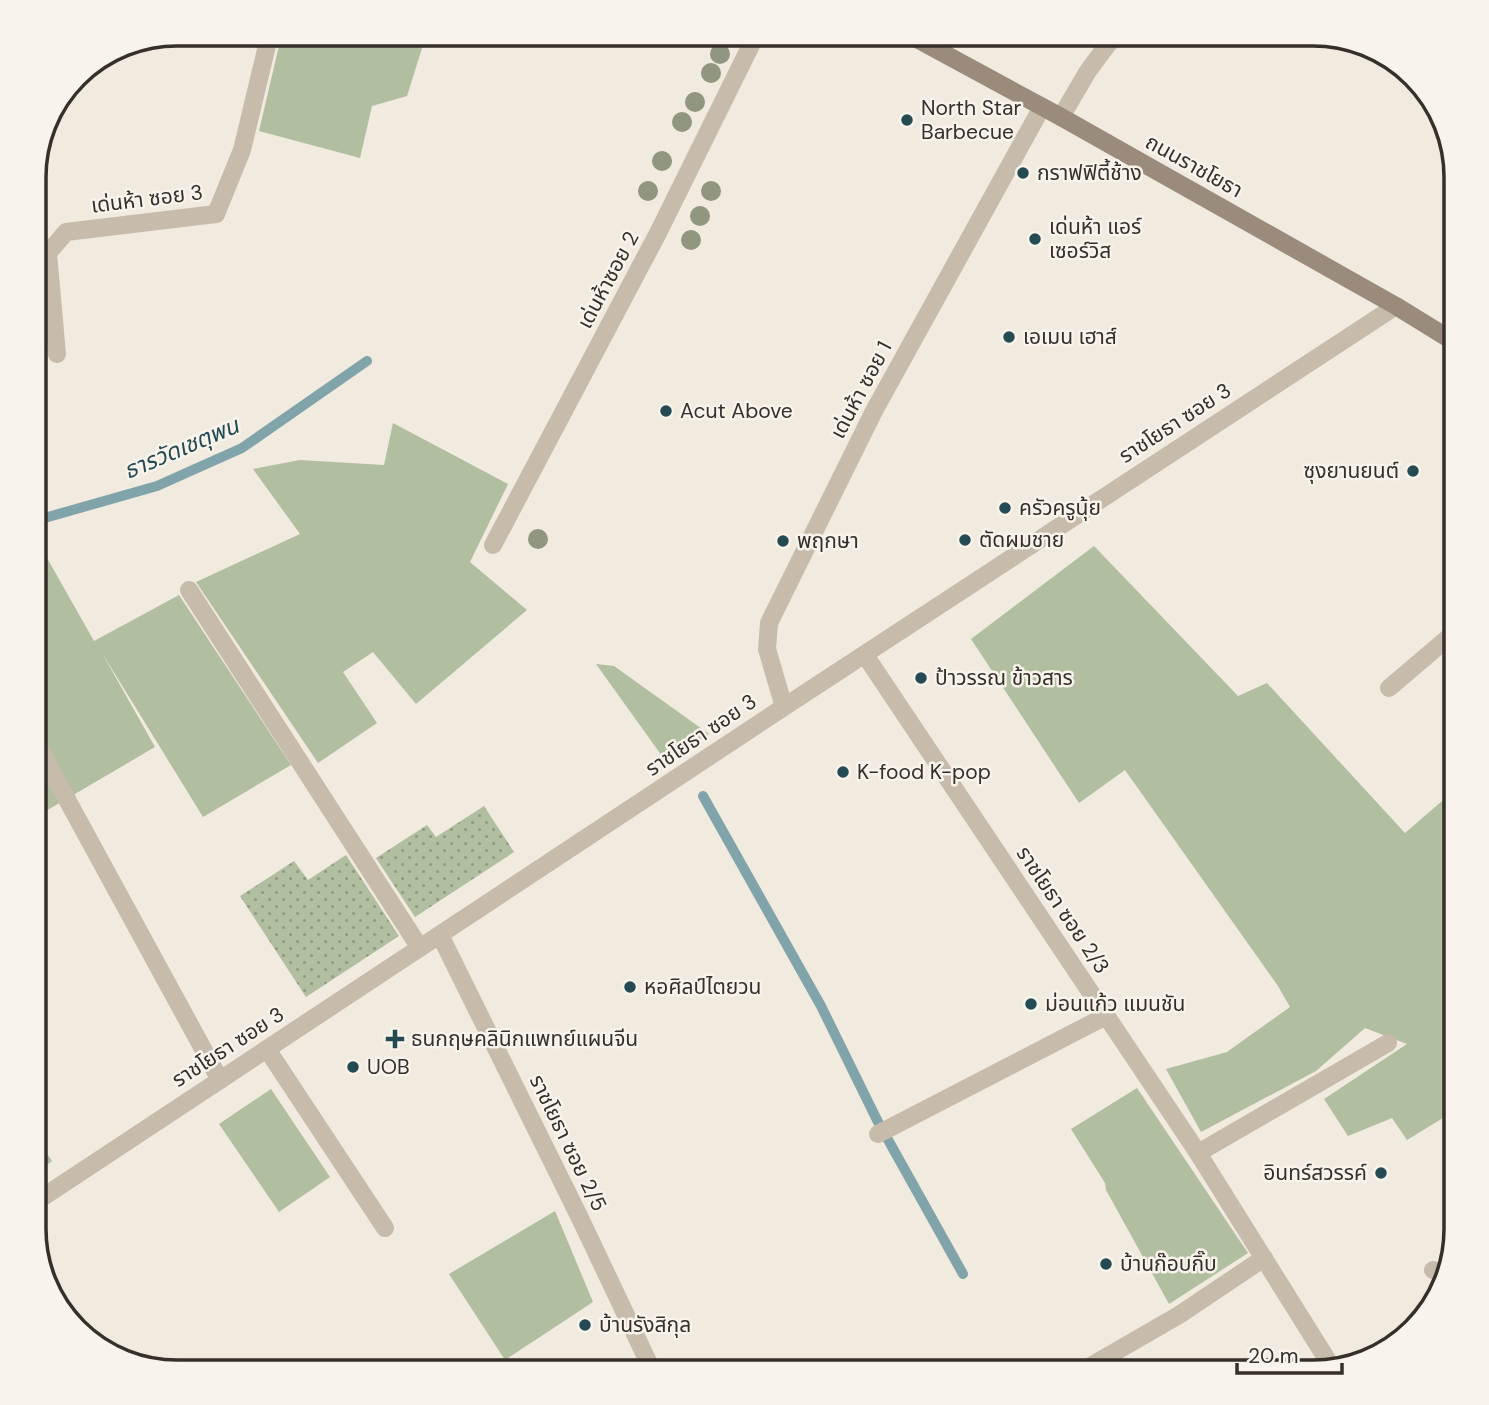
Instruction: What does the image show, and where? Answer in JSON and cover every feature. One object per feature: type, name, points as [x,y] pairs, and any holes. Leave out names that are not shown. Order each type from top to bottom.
[{"type":"main road","name":"ถนนราชโยธา","points":[[930,46],[1061,117],[1396,306],[1443,336]]},
{"type":"street","name":"เด่นห้า ซอย 3","points":[[57,354],[48,253],[66,232],[216,214],[242,150],[267,46]]},
{"type":"street","name":"เด่นห้าซอย 2","points":[[493,545],[658,233],[751,46]]},
{"type":"street","points":[[1061,117],[1107,46]]},
{"type":"street","name":"เด่นห้า ซอย 1","points":[[785,707],[767,649],[769,623],[874,411],[1042,107]]},
{"type":"street","name":"ราชโยธา ซอย 3","points":[[46,1195],[1396,306]]},
{"type":"street","points":[[189,590],[420,948]]},
{"type":"street","points":[[1389,688],[1443,642]]},
{"type":"street","name":"ราชโยธา ซอย 2/3","points":[[865,655],[1198,1153],[1326,1358]]},
{"type":"street","points":[[46,761],[220,1080]]},
{"type":"street","name":"ราชโยธา ซอย 2/5","points":[[440,935],[647,1360]]},
{"type":"street","points":[[878,1133],[1107,1016]]},
{"type":"street","points":[[1198,1153],[1388,1043]]},
{"type":"street","points":[[267,1049],[385,1228]]},
{"type":"street","points":[[1102,1360],[1179,1315],[1264,1258]]},
{"type":"green space","points":[[279,46],[423,46],[407,96],[372,106],[360,158],[259,131]]},
{"type":"green space","points":[[393,423],[508,484],[470,562],[527,610],[416,704],[373,652],[343,672],[377,723],[318,763],[196,582],[300,534],[253,469],[300,460],[384,465]]},
{"type":"green space","points":[[1094,546],[1238,696],[1267,683],[1405,833],[1444,800],[1444,1117],[1407,1140],[1392,1118],[1348,1136],[1324,1099],[1407,1044],[1365,1028],[1316,1071],[1201,1132],[1166,1069],[1227,1052],[1290,1007],[1278,986],[1125,770],[1079,803],[971,639]]},
{"type":"green space","points":[[46,556],[94,641],[179,595],[291,765],[203,817],[102,653],[155,747],[46,811]]},
{"type":"green space","points":[[596,664],[614,666],[709,734],[667,763]]},
{"type":"green space","points":[[484,806],[514,852],[415,917],[376,858],[427,825],[436,837]]},
{"type":"green space","points":[[346,855],[399,936],[306,997],[240,896],[294,861],[308,880]]},
{"type":"green space","points":[[1137,1088],[1248,1253],[1169,1304],[1106,1190],[1105,1183],[1071,1129]]},
{"type":"green space","points":[[271,1089],[330,1177],[279,1212],[219,1124]]},
{"type":"green space","points":[[46,1152],[52,1161],[46,1166]]},
{"type":"green space","points":[[555,1211],[593,1302],[505,1360],[449,1274]]},
{"type":"waterway","name":"ธารวัดเชตุพน","points":[[46,518],[157,486],[242,448],[367,361]]},
{"type":"waterway","points":[[703,796],[821,1006],[877,1120],[963,1274]]},
{"type":"place","name":"North Star Barbecue","points":[[907,120]]},
{"type":"place","name":"กราฟฟิตี้ช้าง","points":[[1023,173]]},
{"type":"place","name":"เด่นห้า แอร์ เซอร์วิส","points":[[1035,239]]},
{"type":"place","name":"เอเมน เฮาส์","points":[[1009,337]]},
{"type":"place","name":"Acut Above","points":[[666,411]]},
{"type":"place","name":"ซุงยานยนต์","points":[[1413,471]]},
{"type":"place","name":"ครัวครูนุ้ย","points":[[1005,508]]},
{"type":"place","name":"ตัดผมชาย","points":[[965,540]]},
{"type":"place","name":"พฤกษา","points":[[783,541]]},
{"type":"place","name":"ป้าวรรณ ข้าวสาร","points":[[921,678]]},
{"type":"place","name":"K-food K-pop","points":[[843,772]]},
{"type":"place","name":"หอศิลป์ไตยวน","points":[[630,987]]},
{"type":"place","name":"ม่อนแก้ว แมนชัน","points":[[1031,1004]]},
{"type":"place","name":"ธนกฤษคลินิกแพทย์แผนจีน","points":[[395,1039]]},
{"type":"place","name":"UOB","points":[[353,1067]]},
{"type":"place","name":"อินทร์สวรรค์","points":[[1381,1173]]},
{"type":"place","name":"บ้านก๊อบกิ๊บ","points":[[1106,1264]]},
{"type":"place","name":"บ้านรังสิกุล","points":[[585,1325]]}]
